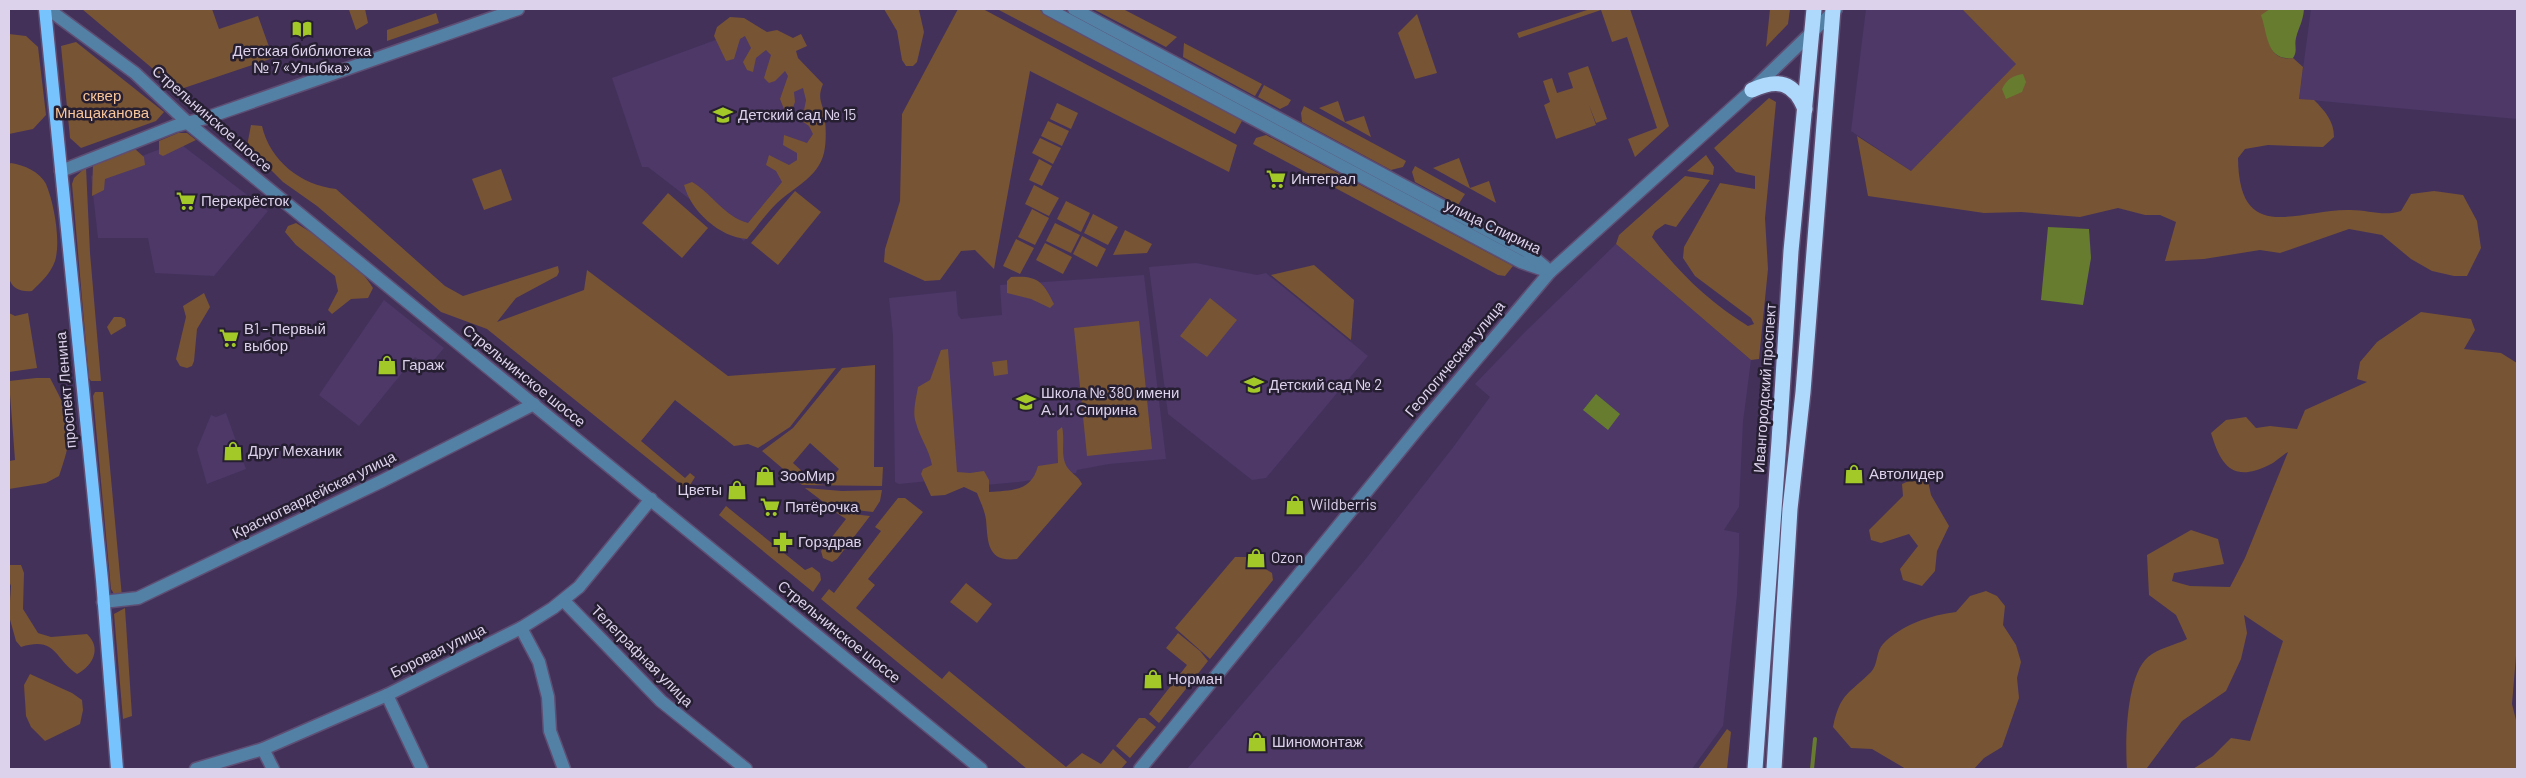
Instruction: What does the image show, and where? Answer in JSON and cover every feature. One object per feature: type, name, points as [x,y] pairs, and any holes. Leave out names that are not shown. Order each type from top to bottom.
[{"type":"highway","name":"Ивангородский проспект","points":[[1755,769],[1791,251],[1814,9]]},
{"type":"highway","points":[[1774,769],[1790,509],[1803,392],[1834,10]]},
{"type":"highway","points":[[1752,90],[1765,84],[1786,85],[1800,97],[1805,110]]},
{"type":"main road","name":"проспект Ленина","points":[[46,9],[103,602],[117,769]]},
{"type":"street","name":"Стрельнинское шоссе","points":[[46,9],[135,73],[189,124],[981,769]]},
{"type":"street","points":[[61,172],[175,126],[189,124],[518,9]]},
{"type":"street","name":"улица Спирина","points":[[1048,9],[1512,257],[1550,272]]},
{"type":"street","name":"улица Спирина","points":[[1074,9],[1526,251],[1550,272]]},
{"type":"street","name":"Геологическая улица","points":[[1140,769],[1426,418],[1550,272],[1752,90],[1834,10]]},
{"type":"street","name":"Красногвардейская улица","points":[[103,602],[138,598],[382,482],[534,404]]},
{"type":"street","name":"Боровая улица","points":[[196,769],[263,749],[387,695],[522,628],[564,601],[593,572],[651,499]]},
{"type":"street","name":"Телеграфная улица","points":[[564,601],[661,701],[746,769]]},
{"type":"street","points":[[522,628],[539,662],[548,698],[550,731],[564,769]]},
{"type":"street","points":[[387,695],[422,769]]},
{"type":"street","points":[[263,749],[273,769]]},
{"type":"shaded area","points":[[1866,9],[1962,9],[2017,64],[1911,171],[1851,131]]},
{"type":"shaded area","points":[[2270,9],[2304,9],[2293,58],[2284,58],[2278,55],[2270,45],[2261,15]]},
{"type":"shaded area","points":[[2311,9],[2517,9],[2517,119],[2299,99]]},
{"type":"shaded area","name":"Детский сад № 15","points":[[748,28],[817,89],[824,140],[744,241],[648,167],[642,167],[612,78]]},
{"type":"shaded area","points":[[2023,74],[2026,82],[2022,92],[2006,99],[2002,89],[2008,80]]},
{"type":"shaded area","points":[[178,142],[268,211],[214,276],[155,273],[148,238],[98,238],[91,176]]},
{"type":"shaded area","points":[[2048,227],[2089,229],[2091,258],[2083,305],[2041,300]]},
{"type":"shaded area","points":[[1616,244],[1751,360],[1743,422],[1739,507],[1724,530],[1739,533],[1739,553],[1737,595],[1723,726],[1692,769],[1187,769],[1364,561],[1451,450],[1490,397],[1475,384],[1524,333]]},
{"type":"shaded area","name":"Детский сад № 2","points":[[1196,263],[1257,275],[1266,273],[1368,356],[1266,478],[1252,480],[1168,414],[1149,267]]},
{"type":"shaded area","name":"Школа № 380 имени А. И. Спирина","points":[[1144,275],[1166,459],[1109,464],[1077,470],[1076,473],[1019,482],[931,490],[929,481],[899,484],[895,482],[893,335],[889,298],[956,291],[958,315],[961,319],[1002,315],[1000,285]]},
{"type":"shaded area","points":[[384,300],[444,348],[428,367],[415,357],[359,426],[319,395]]},
{"type":"shaded area","points":[[1596,394],[1620,414],[1608,430],[1583,410]]},
{"type":"shaded area","points":[[226,413],[246,469],[207,484],[197,449],[211,415],[216,417]]},
{"type":"green space","name":"сквер Мнацаканова","points":[[82,9],[212,9],[219,29],[258,16],[273,58],[178,90]]},
{"type":"green space","points":[[339,9],[365,9],[368,23],[356,30],[349,10]]},
{"type":"green space","points":[[884,9],[919,10],[924,32],[917,62],[913,66],[906,66],[902,60],[897,31]]},
{"type":"green space","points":[[958,9],[983,9],[1237,145],[1229,172],[1030,71],[994,269],[975,250],[961,251],[940,280],[925,281],[884,262],[885,249],[900,201],[902,114]]},
{"type":"green space","points":[[997,9],[1038,9],[1243,119],[1235,134]]},
{"type":"green space","points":[[1093,9],[1123,9],[1177,37],[1166,47]]},
{"type":"green space","points":[[1590,9],[1630,9],[1669,126],[1635,157],[1628,139],[1657,128],[1627,37],[1612,42],[1601,10],[1519,38],[1517,33]]},
{"type":"green space","points":[[1770,9],[1790,9],[1788,24],[1766,47]]},
{"type":"green space","points":[[1962,9],[2276,9],[2265,26],[2272,50],[2280,57],[2293,58],[2303,67],[2299,99],[2314,100],[2318,104],[2331,121],[2334,137],[2323,147],[2268,145],[2245,149],[2238,158],[2241,185],[2248,203],[2259,213],[2273,217],[2289,217],[2347,210],[2394,213],[2401,211],[2411,194],[2434,191],[2463,195],[2477,221],[2481,248],[2467,276],[2454,276],[2432,271],[2411,259],[2382,235],[2349,229],[2280,253],[2260,250],[2204,259],[2165,261],[2176,222],[2160,215],[2145,215],[2118,208],[2080,217],[2021,212],[1984,213],[1868,196],[1857,136],[1911,171],[2016,64]]},
{"type":"green space","points":[[436,13],[439,23],[387,41],[387,30]]},
{"type":"green space","points":[[1417,14],[1437,73],[1415,79],[1398,33]]},
{"type":"green space","points":[[730,17],[744,18],[767,32],[777,30],[793,38],[801,34],[807,46],[796,51],[798,58],[823,84],[820,98],[826,127],[826,141],[819,166],[807,180],[777,203],[747,239],[726,233],[708,221],[693,204],[684,185],[692,182],[725,210],[739,220],[748,223],[782,182],[776,171],[766,165],[769,155],[789,165],[797,160],[797,153],[783,145],[784,135],[807,143],[813,134],[809,126],[802,121],[806,100],[803,88],[794,92],[795,102],[791,113],[784,109],[780,99],[788,76],[785,71],[775,81],[769,83],[764,78],[771,55],[766,50],[756,58],[753,72],[747,70],[743,62],[751,48],[745,36],[740,39],[734,59],[726,61],[714,36],[717,27]]},
{"type":"green space","points":[[9,34],[26,36],[38,47],[46,115],[33,129],[9,134]]},
{"type":"green space","name":"сквер Мнацаканова","points":[[76,42],[164,112],[156,121],[81,148],[70,138],[61,46]]},
{"type":"green space","points":[[1184,43],[1262,84],[1255,96],[1183,57]]},
{"type":"green space","points":[[1588,66],[1607,119],[1596,123],[1589,105],[1596,125],[1556,139],[1544,105],[1550,102],[1543,81],[1552,78],[1557,93],[1573,88],[1568,73]]},
{"type":"green space","points":[[1264,85],[1291,100],[1288,105],[1280,109],[1258,97]]},
{"type":"green space","points":[[1769,98],[1776,102],[1765,218],[1768,269],[1759,359],[1751,360],[1616,244],[1619,235],[1685,176],[1710,180],[1676,227],[1665,224],[1655,231],[1652,237],[1684,275],[1708,297],[1748,326],[1754,324],[1751,318],[1695,276],[1683,258],[1684,247],[1720,183],[1755,189],[1755,176],[1736,172],[1714,148]]},
{"type":"green space","points":[[1338,101],[1345,122],[1364,116],[1371,137],[1319,108]]},
{"type":"green space","points":[[1057,103],[1078,113],[1071,129],[1050,119]]},
{"type":"green space","points":[[1304,106],[1406,161],[1403,167],[1391,170],[1302,122],[1301,113]]},
{"type":"green space","points":[[1048,121],[1069,131],[1062,146],[1041,136]]},
{"type":"green space","points":[[251,125],[262,126],[272,150],[289,169],[299,177],[323,187],[336,189],[445,286],[463,296],[558,266],[559,272],[557,276],[516,298],[497,322],[584,290],[587,270],[728,376],[836,368],[790,427],[758,448],[748,444],[734,446],[675,400],[641,441],[685,478],[690,473],[695,477],[687,490],[487,329],[441,312],[317,206],[283,182],[247,146]]},
{"type":"green space","points":[[178,133],[187,133],[196,140],[163,156],[159,154],[159,141]]},
{"type":"green space","points":[[1266,135],[1513,266],[1505,276],[1498,275],[1253,144],[1256,138]]},
{"type":"green space","points":[[1040,138],[1061,148],[1053,164],[1032,153]]},
{"type":"green space","points":[[135,149],[144,157],[145,165],[105,179],[104,190],[92,196],[93,164]]},
{"type":"green space","points":[[1706,155],[1714,167],[1713,175],[1687,171]]},
{"type":"green space","points":[[1459,158],[1470,188],[1489,181],[1496,203],[1433,168]]},
{"type":"green space","points":[[1039,159],[1052,166],[1042,186],[1029,180]]},
{"type":"green space","points":[[9,164],[21,165],[40,176],[49,192],[56,222],[57,253],[55,261],[42,281],[32,291],[18,289],[12,285],[9,278]]},
{"type":"green space","points":[[1415,166],[1465,194],[1458,205],[1415,182],[1412,172]]},
{"type":"green space","points":[[86,167],[90,253],[101,381],[91,381],[89,378],[72,184],[74,178]]},
{"type":"green space","points":[[501,169],[512,200],[484,210],[472,179]]},
{"type":"green space","points":[[1034,185],[1059,198],[1049,216],[1025,204]]},
{"type":"green space","points":[[795,191],[821,212],[778,265],[751,243]]},
{"type":"green space","points":[[668,193],[708,228],[682,258],[642,223]]},
{"type":"green space","points":[[1066,201],[1090,213],[1081,232],[1057,219]]},
{"type":"green space","points":[[1032,209],[1049,218],[1035,245],[1018,237]]},
{"type":"green space","points":[[1093,214],[1118,227],[1108,245],[1084,233]]},
{"type":"green space","points":[[296,223],[338,251],[358,268],[373,288],[368,298],[351,299],[332,314],[328,310],[338,291],[335,276],[296,245],[285,232],[288,226]]},
{"type":"green space","points":[[1055,223],[1080,235],[1071,253],[1046,241]]},
{"type":"green space","points":[[1125,230],[1152,244],[1147,253],[1113,255]]},
{"type":"green space","points":[[1082,236],[1106,249],[1097,267],[1073,254]]},
{"type":"green space","points":[[1016,239],[1034,248],[1020,274],[1003,266]]},
{"type":"green space","points":[[1045,243],[1072,257],[1063,274],[1036,260]]},
{"type":"green space","points":[[1314,265],[1354,300],[1351,340],[1271,275]]},
{"type":"green space","points":[[1011,277],[1027,277],[1038,281],[1054,304],[1050,308],[1031,299],[1007,293],[1007,281]]},
{"type":"green space","points":[[204,293],[210,307],[197,329],[194,361],[192,366],[187,368],[180,366],[176,359],[186,317],[183,306]]},
{"type":"green space","points":[[1210,298],[1237,320],[1207,357],[1180,336]]},
{"type":"green space","points":[[2421,312],[2471,319],[2475,330],[2464,349],[2501,353],[2517,363],[2517,644],[2512,704],[2517,724],[2517,769],[2193,769],[2213,756],[2231,738],[2250,741],[2283,641],[2244,615],[2247,633],[2241,659],[2226,691],[2182,721],[2147,768],[2127,769],[2128,710],[2135,679],[2141,666],[2152,654],[2187,639],[2176,615],[2149,595],[2147,555],[2191,530],[2218,539],[2224,564],[2174,573],[2172,581],[2190,586],[2230,587],[2245,558],[2288,452],[2272,464],[2257,470],[2237,471],[2230,468],[2224,462],[2211,433],[2226,420],[2246,417],[2256,428],[2270,426],[2297,429],[2305,410],[2367,382],[2357,379],[2360,362],[2377,342]]},
{"type":"green space","points":[[9,313],[15,316],[28,313],[37,368],[9,372]]},
{"type":"green space","points":[[114,317],[125,319],[126,326],[111,335],[107,327]]},
{"type":"green space","points":[[1139,321],[1152,449],[1087,456],[1074,328]]},
{"type":"green space","points":[[948,349],[957,472],[984,471],[989,480],[989,492],[1019,488],[1031,481],[1038,466],[1058,463],[1057,431],[1062,427],[1065,463],[1082,484],[1017,559],[1007,559],[994,554],[987,535],[984,510],[977,493],[964,487],[945,495],[931,496],[921,474],[923,469],[932,465],[914,414],[918,387],[930,380],[941,350]]},
{"type":"green space","points":[[1007,360],[1008,374],[994,376],[992,362]]},
{"type":"green space","points":[[875,365],[874,467],[883,467],[882,486],[802,485],[762,451],[793,428],[842,368]],"holes":[[[810,443],[839,469],[826,485],[816,484],[793,463]]]},
{"type":"green space","points":[[50,378],[63,405],[69,426],[68,447],[59,476],[46,483],[9,489],[9,461],[15,460],[9,381]]},
{"type":"green space","points":[[95,392],[103,392],[122,597],[114,594],[111,589],[93,396]]},
{"type":"green space","points":[[1913,479],[1928,481],[1931,495],[1949,526],[1937,551],[1935,571],[1922,586],[1903,580],[1900,569],[1918,546],[1909,534],[1881,543],[1871,540],[1869,530],[1903,496],[1902,484]]},
{"type":"green space","points":[[805,488],[842,491],[882,490],[880,501],[873,512],[830,507]]},
{"type":"green space","points":[[898,498],[905,498],[923,512],[868,579],[875,585],[856,608],[942,679],[949,671],[1066,767],[1082,753],[1101,764],[1113,749],[1127,762],[1121,769],[1027,769],[821,599],[829,589],[834,593],[881,531],[875,527]]},
{"type":"green space","points":[[726,506],[805,570],[812,567],[820,573],[821,580],[813,592],[719,515]]},
{"type":"green space","points":[[835,512],[870,516],[837,559],[832,562],[823,558],[821,551],[846,519]]},
{"type":"green space","points":[[1235,557],[1246,557],[1272,573],[1273,580],[1210,659],[1175,628]]},
{"type":"green space","points":[[9,565],[21,565],[24,573],[23,609],[38,633],[51,637],[87,634],[92,639],[95,651],[94,656],[83,671],[77,674],[54,651],[42,644],[21,647],[16,641],[9,616],[11,586],[9,581]]},
{"type":"green space","points":[[966,583],[992,604],[977,623],[950,602]]},
{"type":"green space","points":[[1986,591],[1997,596],[2005,606],[2003,625],[2016,645],[2021,662],[2017,678],[2019,698],[2002,747],[1984,758],[1974,769],[1906,769],[1872,749],[1851,748],[1833,727],[1836,716],[1842,700],[1873,669],[1883,644],[1907,626],[1956,612],[1970,596]]},
{"type":"green space","points":[[125,608],[132,716],[123,719],[114,614]]},
{"type":"green space","points":[[1178,633],[1200,651],[1208,661],[1159,723],[1149,714],[1187,665],[1166,648]]},
{"type":"green space","points":[[30,674],[72,693],[82,700],[83,710],[80,724],[45,741],[31,727],[26,716],[24,685]]},
{"type":"green space","points":[[1139,718],[1145,718],[1156,727],[1130,758],[1116,746]]},
{"type":"green space","points":[[1727,729],[1731,732],[1727,769],[1698,769]]},
{"type":"waterway","points":[[1812,769],[1815,739]]},
{"type":"place","name":"Детская библиотека № 7 «Улыбка»","points":[[302,29]]},
{"type":"place","name":"Детский сад № 15","points":[[723,115]]},
{"type":"place","name":"Интеграл","points":[[1276,179]]},
{"type":"place","name":"Перекрёсток","points":[[186,201]]},
{"type":"place","name":"В1 - Первый выбор","points":[[229,338]]},
{"type":"place","name":"Гараж","points":[[387,365]]},
{"type":"place","name":"Детский сад № 2","points":[[1254,385]]},
{"type":"place","name":"Школа № 380 имени А. И. Спирина","points":[[1026,402]]},
{"type":"place","name":"Друг Механик","points":[[233,451]]},
{"type":"place","name":"Автолидер","points":[[1854,474]]},
{"type":"place","name":"ЗооМир","points":[[765,476]]},
{"type":"place","name":"Цветы","points":[[737,490]]},
{"type":"place","name":"Wildberris","points":[[1295,505]]},
{"type":"place","name":"Пятёрочка","points":[[770,507]]},
{"type":"place","name":"Горздрав","points":[[783,542]]},
{"type":"place","name":"Ozon","points":[[1256,558]]},
{"type":"place","name":"Норман","points":[[1153,679]]},
{"type":"place","name":"Шиномонтаж","points":[[1257,742]]}]
